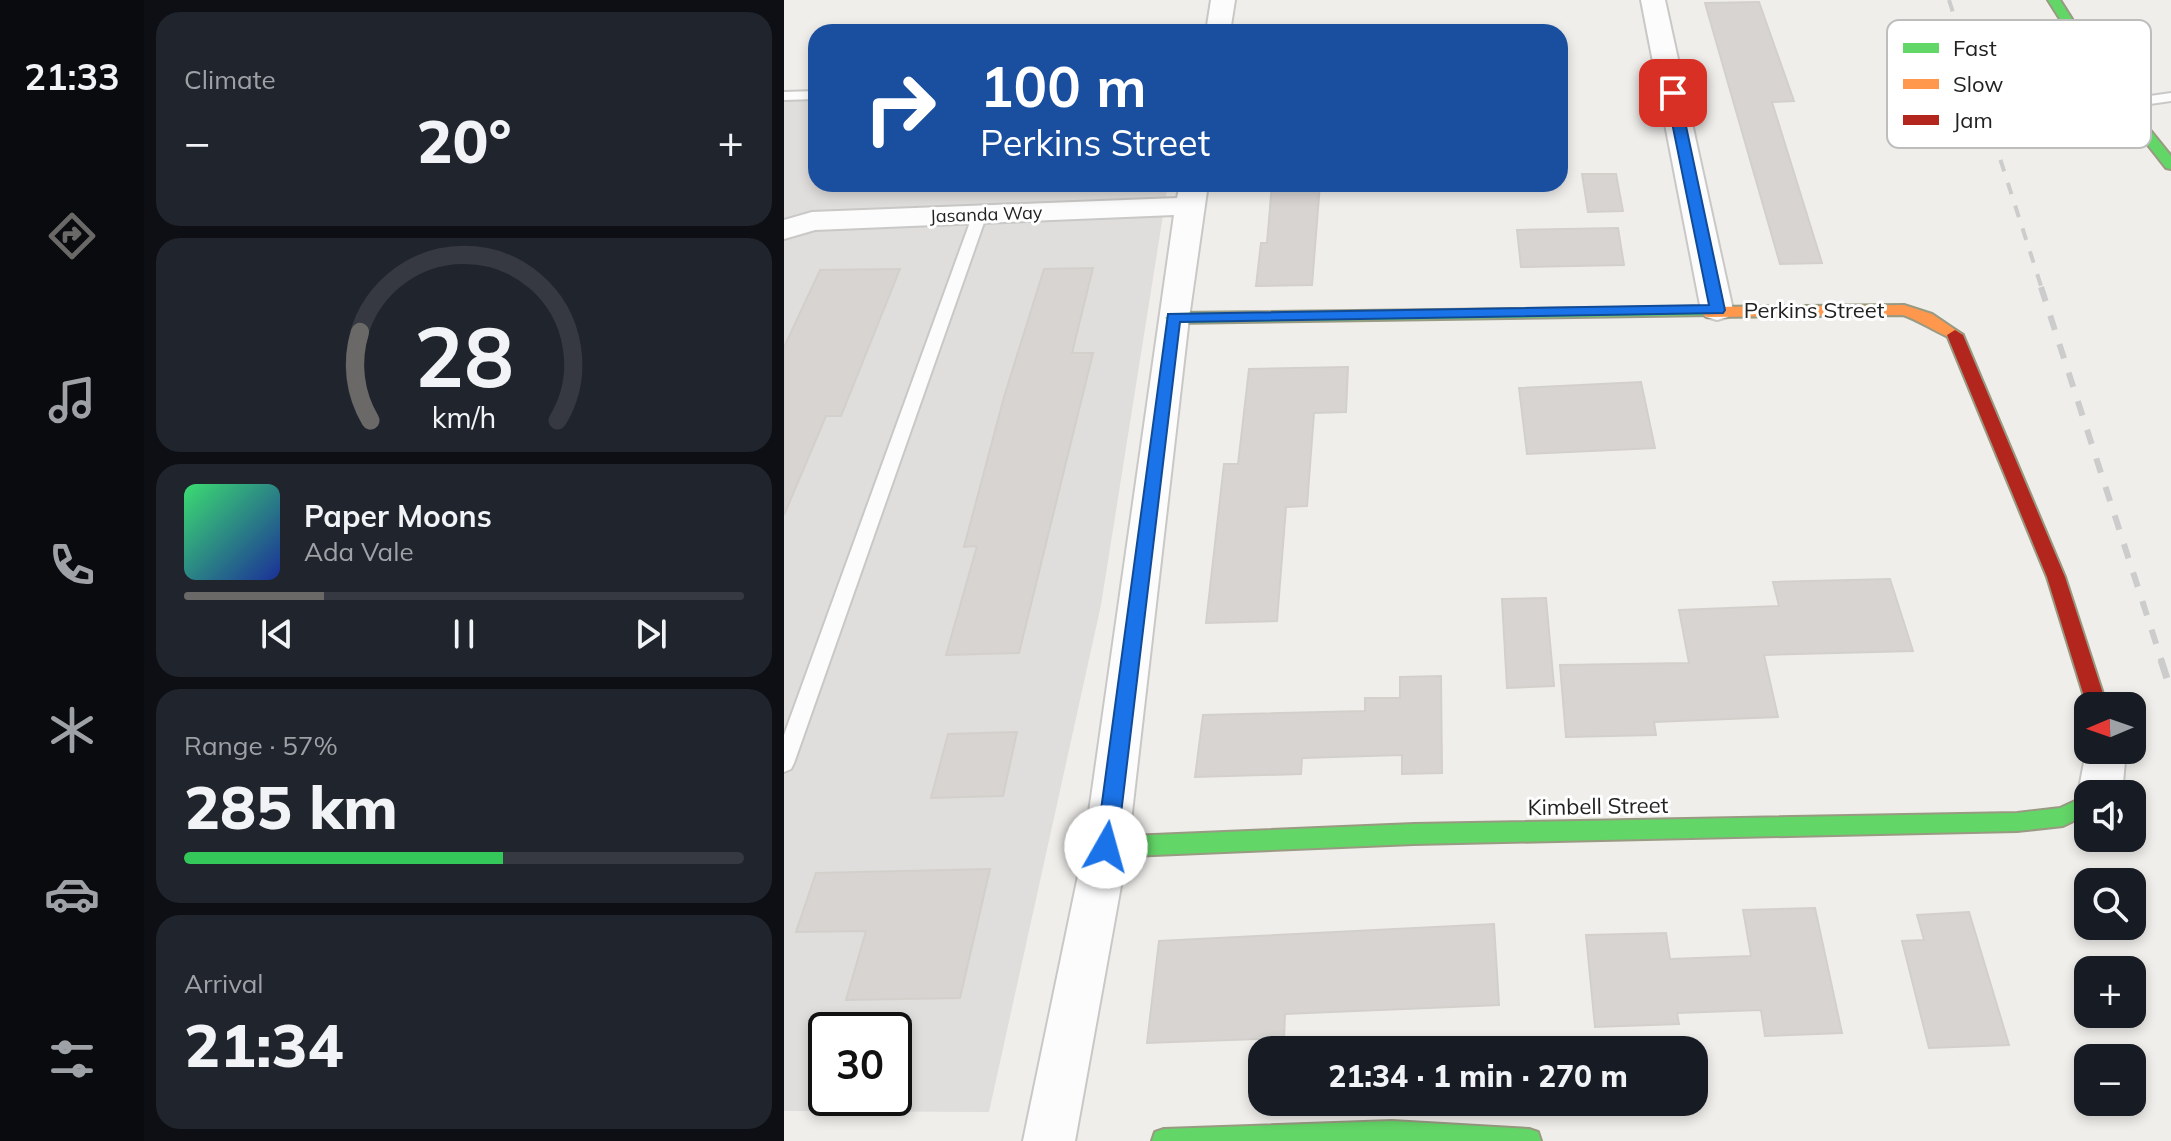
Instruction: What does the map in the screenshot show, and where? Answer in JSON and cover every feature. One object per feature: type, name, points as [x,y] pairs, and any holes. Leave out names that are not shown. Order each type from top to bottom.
[{"type":"street","points":[[1219,24],[1223,0]]},
{"type":"street","points":[[1653,0],[1717,310]]},
{"type":"street","points":[[2054,0],[2067,20]]},
{"type":"street","points":[[2151,140],[2171,165]]},
{"type":"street","points":[[1049,1141],[1106,847],[1173,318],[1192,195]]},
{"type":"street","name":"Jasanda Way","points":[[784,230],[812,221],[980,214],[1192,195]]},
{"type":"street","name":"Perkins Street","points":[[1173,318],[1717,310],[1904,310],[1927,317],[1956,336],[2056,577],[2093,692]]},
{"type":"street","name":"Kimbell Street","points":[[1106,847],[1414,834],[2017,822],[2063,817],[2074,811]]},
{"type":"street","points":[[1164,1141],[1392,1133],[1529,1141]]},
{"type":"lane","points":[[784,96],[808,95]]},
{"type":"lane","points":[[2151,100],[2171,97]]},
{"type":"lane","points":[[784,763],[980,214]]},
{"type":"shaded area","points":[[784,99],[808,99],[808,192],[1167,192],[1101,605],[989,1112],[912,1112],[912,1012],[808,1012],[808,1111],[784,1111]]},
{"type":"building","points":[[1759,2],[1794,101],[1772,102],[1822,263],[1780,264],[1705,3]]},
{"type":"building","points":[[1582,174],[1616,174],[1623,211],[1588,212]]},
{"type":"building","points":[[1271,192],[1319,192],[1312,285],[1256,286],[1261,243],[1267,243]]},
{"type":"building","points":[[1618,228],[1624,265],[1521,267],[1517,230]]},
{"type":"building","points":[[1093,268],[1072,353],[1093,353],[1019,653],[946,655],[977,546],[964,547],[1004,397],[1044,269]]},
{"type":"building","points":[[900,269],[841,416],[826,416],[784,515],[784,347],[820,270]]},
{"type":"building","points":[[1348,367],[1346,412],[1314,413],[1307,506],[1286,507],[1277,621],[1206,623],[1224,464],[1238,464],[1249,369]]},
{"type":"building","points":[[1641,382],[1655,448],[1527,454],[1519,388]]},
{"type":"building","points":[[1890,579],[1913,651],[1764,655],[1778,717],[1654,722],[1656,735],[1566,737],[1560,665],[1689,663],[1679,610],[1779,606],[1773,582]]},
{"type":"building","points":[[1546,598],[1554,686],[1507,688],[1502,599]]},
{"type":"building","points":[[1441,676],[1442,773],[1402,774],[1402,755],[1302,758],[1301,774],[1195,777],[1203,715],[1365,711],[1365,698],[1400,698],[1400,677]]},
{"type":"building","points":[[1017,732],[1003,796],[931,798],[948,734]]},
{"type":"building","points":[[990,869],[960,998],[846,1000],[866,931],[796,932],[816,873]]},
{"type":"building","points":[[1815,908],[1842,1033],[1765,1036],[1761,1010],[1677,1013],[1679,1024],[1595,1027],[1586,935],[1666,933],[1670,959],[1751,956],[1743,910]]},
{"type":"building","points":[[1969,912],[2009,1045],[1929,1048],[1902,941],[1924,940],[1917,915]]},
{"type":"building","points":[[1494,924],[1499,1005],[1285,1014],[1284,1036],[1147,1043],[1159,941]]},
{"type":"railway","points":[[1949,0],[1955,20]]},
{"type":"railway","points":[[1997,148],[2042,289]]},
{"type":"railway","points":[[2041,287],[2162,662]]},
{"type":"railway","points":[[2161,660],[2171,691]]},
{"type":"traffic: fast","points":[[2054,0],[2067,20]]},
{"type":"traffic: fast","points":[[2151,140],[2171,165]]},
{"type":"traffic: fast","points":[[1173,318],[1707,312]]},
{"type":"traffic: fast","points":[[1106,847],[1414,834],[2017,822],[2063,817],[2074,811]]},
{"type":"traffic: fast","points":[[1164,1141],[1392,1133],[1529,1141]]},
{"type":"traffic: slow","points":[[1707,312],[1904,310],[1927,317],[1955,335]]},
{"type":"traffic: jam","points":[[1955,335],[2056,577],[2093,692]]},
{"type":"route","points":[[1106,847],[1173,318],[1717,310],[1673,93]]}]
